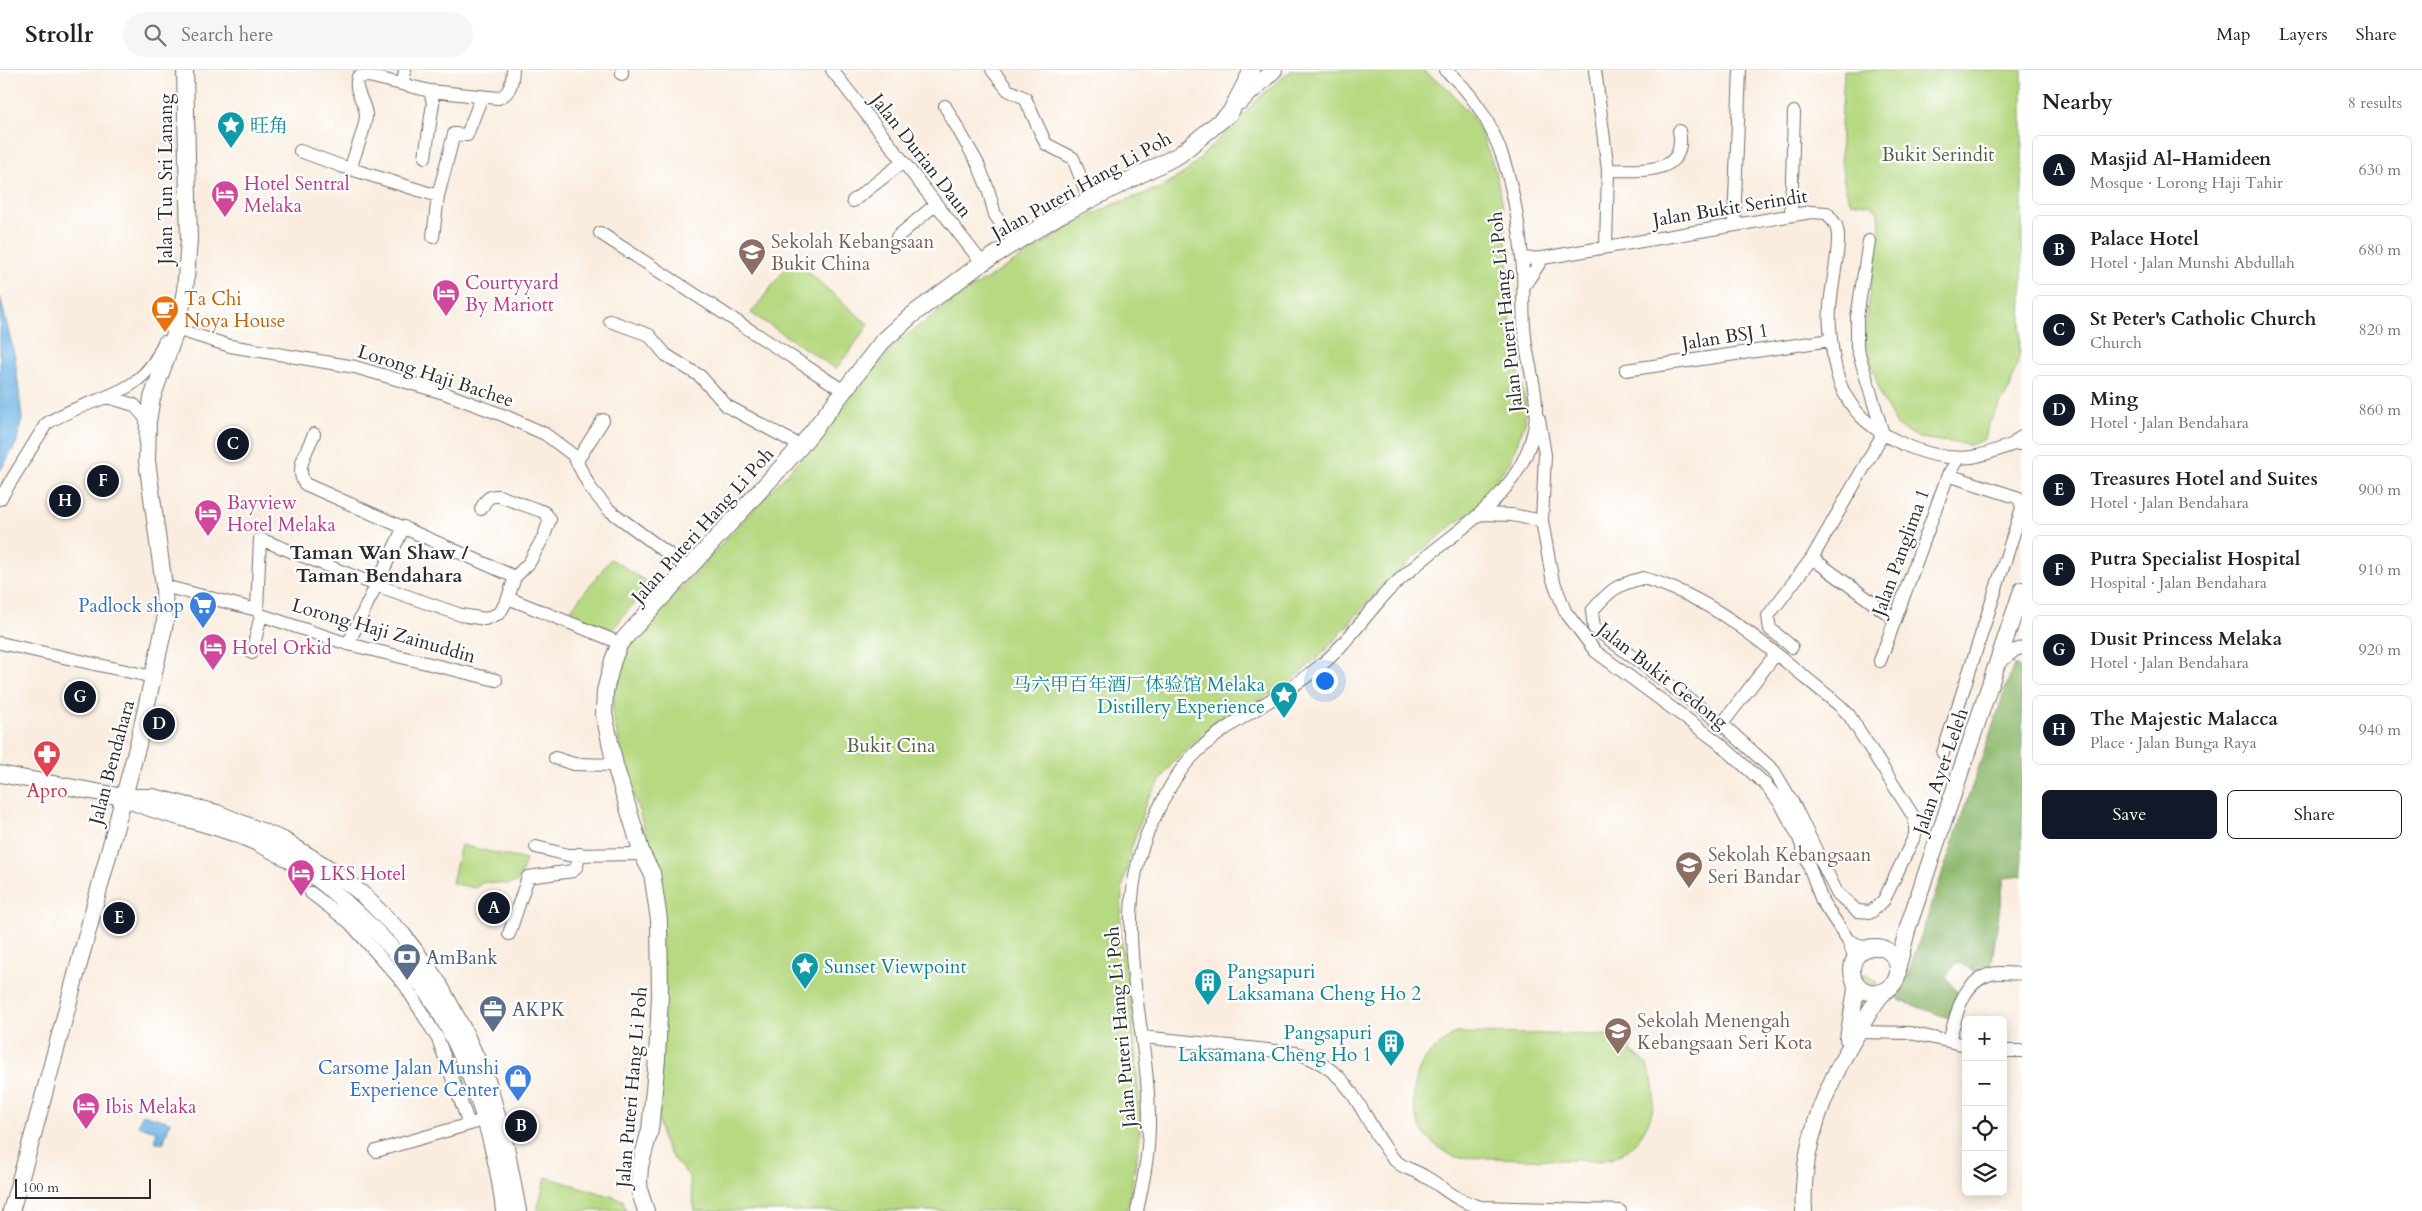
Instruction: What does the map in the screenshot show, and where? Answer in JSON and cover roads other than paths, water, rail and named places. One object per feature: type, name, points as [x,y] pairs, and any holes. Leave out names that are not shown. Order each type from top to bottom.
[{"type":"main road","name":"Jalan Tun Sri Lanang","points":[[175,324],[185,291],[184,284],[189,240],[185,70]]},
{"type":"main road","name":"Jalan Puteri Hang Li Poh","points":[[646,1211],[640,1193],[639,1182],[640,1166],[650,1130],[655,1076],[660,971],[659,920],[652,873],[642,854],[615,765],[604,714],[605,698],[613,660],[620,643],[801,446],[895,328],[982,264],[1015,243],[1088,199],[1159,167],[1179,155],[1230,112],[1252,70]]},
{"type":"main road","points":[[1230,112],[1274,70]]},
{"type":"main road","name":"Jalan Bendahara","points":[[11,1211],[41,1107],[123,797],[165,623],[164,586],[147,460],[148,421],[158,378],[175,324]]},
{"type":"main road","name":"Jalan Ayer Leleh","points":[[1898,966],[1908,927],[2021,599]]},
{"type":"main road","points":[[0,774],[123,797],[153,797],[218,813],[283,840],[336,873],[362,894],[403,936],[439,984],[488,1083],[484,1121],[497,1168],[504,1211]]},
{"type":"main road","points":[[1886,990],[1872,993],[1866,991],[1855,981],[1852,974],[1867,952],[1897,939],[1908,927]]},
{"type":"main road","points":[[1804,1211],[1804,1178],[1809,1145],[1819,1112],[1844,1056],[1874,1003],[1896,980],[1898,966],[1890,953],[1867,952]]},
{"type":"main road","points":[[1844,1056],[1852,1020],[1855,981]]},
{"type":"main road","points":[[484,1121],[506,1147],[518,1211]]},
{"type":"street","points":[[403,84],[405,70]]},
{"type":"street","points":[[351,168],[366,117],[365,107],[356,83],[358,77],[369,76],[430,91],[498,98],[504,96],[511,86],[512,70]]},
{"type":"street","name":"Jalan Durian Daun","points":[[832,70],[982,264]]},
{"type":"street","points":[[992,70],[1012,94],[1025,98],[1046,144],[1073,158],[1088,199]]},
{"type":"street","name":"Jalan Puteri Hang Li Poh","points":[[1137,1211],[1148,1148],[1149,1122],[1142,1037],[1129,937],[1130,909],[1136,871],[1144,844],[1167,794],[1190,759],[1206,744],[1309,675],[1346,640],[1382,596],[1418,564],[1482,514],[1514,478],[1526,456],[1534,431],[1537,406],[1524,336],[1524,286],[1520,233],[1509,178],[1493,136],[1472,98],[1458,80],[1445,70]]},
{"type":"street","points":[[1595,70],[1608,170],[1606,246]]},
{"type":"street","points":[[1734,224],[1740,70]]},
{"type":"street","points":[[425,157],[433,103],[430,91]]},
{"type":"street","points":[[433,237],[438,196],[454,134],[467,135],[482,96]]},
{"type":"street","points":[[945,106],[978,164],[988,189],[995,215],[1015,243]]},
{"type":"street","points":[[1791,215],[1794,112]]},
{"type":"street","points":[[1608,170],[1663,168],[1671,161],[1680,143],[1679,131]]},
{"type":"street","points":[[300,151],[438,196]]},
{"type":"street","points":[[853,201],[903,162]]},
{"type":"street","points":[[897,237],[936,204]]},
{"type":"street","name":"Jalan Bukit Serindit","points":[[1522,259],[1543,258],[1791,215],[1811,212],[1827,213],[1836,225],[1838,244],[1831,299],[1831,340],[1846,398],[1868,424],[1883,434],[1919,449],[1959,458],[1993,453],[2021,441]]},
{"type":"street","points":[[600,233],[844,390]]},
{"type":"street","points":[[1520,233],[1529,250],[1543,258],[1524,286]]},
{"type":"street","points":[[1792,647],[1770,629],[1768,616],[1812,558],[1883,434],[1856,347],[1857,317],[1869,241]]},
{"type":"street","points":[[610,321],[649,335],[666,355],[700,376],[727,406],[801,446]]},
{"type":"street","points":[[0,499],[46,424],[71,411],[108,397],[134,383],[151,370],[175,324]]},
{"type":"street","name":"Lorong Haji Bachee","points":[[175,324],[205,340],[239,348],[355,367],[444,393],[505,416],[545,434],[566,448],[577,461],[590,489],[609,510],[689,569]]},
{"type":"street","name":"Jalan BSJ 1","points":[[1626,370],[1831,340]]},
{"type":"street","points":[[108,397],[134,405],[148,421]]},
{"type":"street","name":"Jalan Bukit Gedong","points":[[1537,406],[1544,455],[1542,521],[1552,577],[1565,611],[1595,651],[1719,743],[1766,785],[1782,804],[1799,838],[1822,901],[1848,940],[1867,952]]},
{"type":"street","points":[[577,461],[603,420]]},
{"type":"street","points":[[314,434],[300,468],[300,477],[305,484],[515,577]]},
{"type":"street","name":"Jalan Panglima 1","points":[[1880,661],[1948,475],[1959,458]]},
{"type":"street","points":[[1943,752],[2022,507],[2019,498],[1948,475]]},
{"type":"street","points":[[252,653],[259,612],[260,539],[376,585],[461,615],[485,619],[500,613],[508,598],[515,577],[528,563],[544,536],[550,518],[549,515],[499,496],[487,498],[481,510]]},
{"type":"street","points":[[1482,514],[1512,515],[1542,521]]},
{"type":"street","points":[[348,644],[404,527]]},
{"type":"street","points":[[1812,558],[1895,619]]},
{"type":"street","points":[[1643,578],[1716,608],[1848,714],[1915,819],[1916,835],[1884,900],[1872,912],[1858,911],[1837,893],[1793,802],[1774,771],[1722,724],[1594,628],[1592,611],[1616,586],[1643,578]]},
{"type":"street","name":"Lorong Haji Zainuddin","points":[[164,586],[259,612],[348,644],[496,680]]},
{"type":"street","points":[[508,598],[620,643]]},
{"type":"street","points":[[0,643],[153,676]]},
{"type":"street","points":[[1998,664],[2015,650],[2022,648]]},
{"type":"street","points":[[1704,732],[1722,724],[1775,655]]},
{"type":"street","points":[[1719,743],[1722,724]]},
{"type":"street","points":[[555,758],[574,764],[615,765]]},
{"type":"street","points":[[536,847],[558,854],[642,854]]},
{"type":"street","points":[[509,934],[528,877],[573,871],[577,866],[579,854]]},
{"type":"street","points":[[311,893],[350,923],[405,985],[484,1121],[376,1151]]},
{"type":"street","points":[[1949,1041],[1963,995],[1970,986],[1991,974],[2022,973]]},
{"type":"street","points":[[1858,1032],[1910,1033],[1962,1044]]},
{"type":"street","points":[[1142,1037],[1279,1051],[1315,1058],[1331,1068],[1346,1085],[1359,1102],[1393,1159],[1404,1167],[1424,1176],[1454,1198],[1481,1206],[1505,1208],[1620,1211]]},
{"type":"street","points":[[2007,1051],[2021,1053]]},
{"type":"water","points":[[0,296],[15,358],[22,418],[16,444],[0,471]]},
{"type":"water","points":[[142,1114],[170,1122],[163,1144],[154,1141],[157,1131],[138,1126]]},
{"type":"place","name":"旺角","points":[[231,149]]},
{"type":"place","name":"Hotel Sentral Melaka","points":[[225,218]]},
{"type":"place","name":"Sekolah Kebangsaan Bukit China","points":[[752,276]]},
{"type":"place","name":"Courtyyard By Mariott","points":[[446,317]]},
{"type":"place","name":"Ta Chi Noya House","points":[[165,333]]},
{"type":"place","name":"St Peter's Catholic Church","points":[[233,444]]},
{"type":"place","name":"Putra Specialist Hospital","points":[[103,481]]},
{"type":"place","name":"The Majestic Malacca","points":[[65,501]]},
{"type":"place","name":"Bayview Hotel Melaka","points":[[208,537]]},
{"type":"place","name":"Padlock shop","points":[[203,629]]},
{"type":"place","name":"Hotel Orkid","points":[[213,671]]},
{"type":"place","name":"Dusit Princess Melaka","points":[[80,697]]},
{"type":"place","name":"马六甲百年酒厂体验馆 Melaka Distillery Experience","points":[[1284,719]]},
{"type":"place","name":"Ming","points":[[159,724]]},
{"type":"place","name":"Apro","points":[[47,778]]},
{"type":"place","name":"Sekolah Kebangsaan Seri Bandar","points":[[1689,889]]},
{"type":"place","name":"LKS Hotel","points":[[301,897]]},
{"type":"place","name":"Masjid Al-Hamideen","points":[[494,908]]},
{"type":"place","name":"Treasures Hotel and Suites","points":[[119,918]]},
{"type":"place","name":"AmBank","points":[[407,981]]},
{"type":"place","name":"Sunset Viewpoint","points":[[805,990]]},
{"type":"place","name":"Pangsapuri Laksamana Cheng Ho 2","points":[[1208,1006]]},
{"type":"place","name":"AKPK","points":[[493,1033]]},
{"type":"place","name":"Sekolah Menengah Kebangsaan Seri Kota","points":[[1618,1055]]},
{"type":"place","name":"Pangsapuri Laksamana Cheng Ho 1","points":[[1391,1067]]},
{"type":"place","name":"Carsome Jalan Munshi Experience Center","points":[[518,1102]]},
{"type":"place","name":"Palace Hotel","points":[[521,1126]]},
{"type":"place","name":"Ibis Melaka","points":[[86,1130]]},
{"type":"district","name":"Taman Wan Shaw / Taman Bendahara","points":[[379,564]]},
{"type":"park label","name":"Bukit Serindit","points":[[1938,154]]},
{"type":"park label","name":"Bukit Cina","points":[[891,745]]}]
